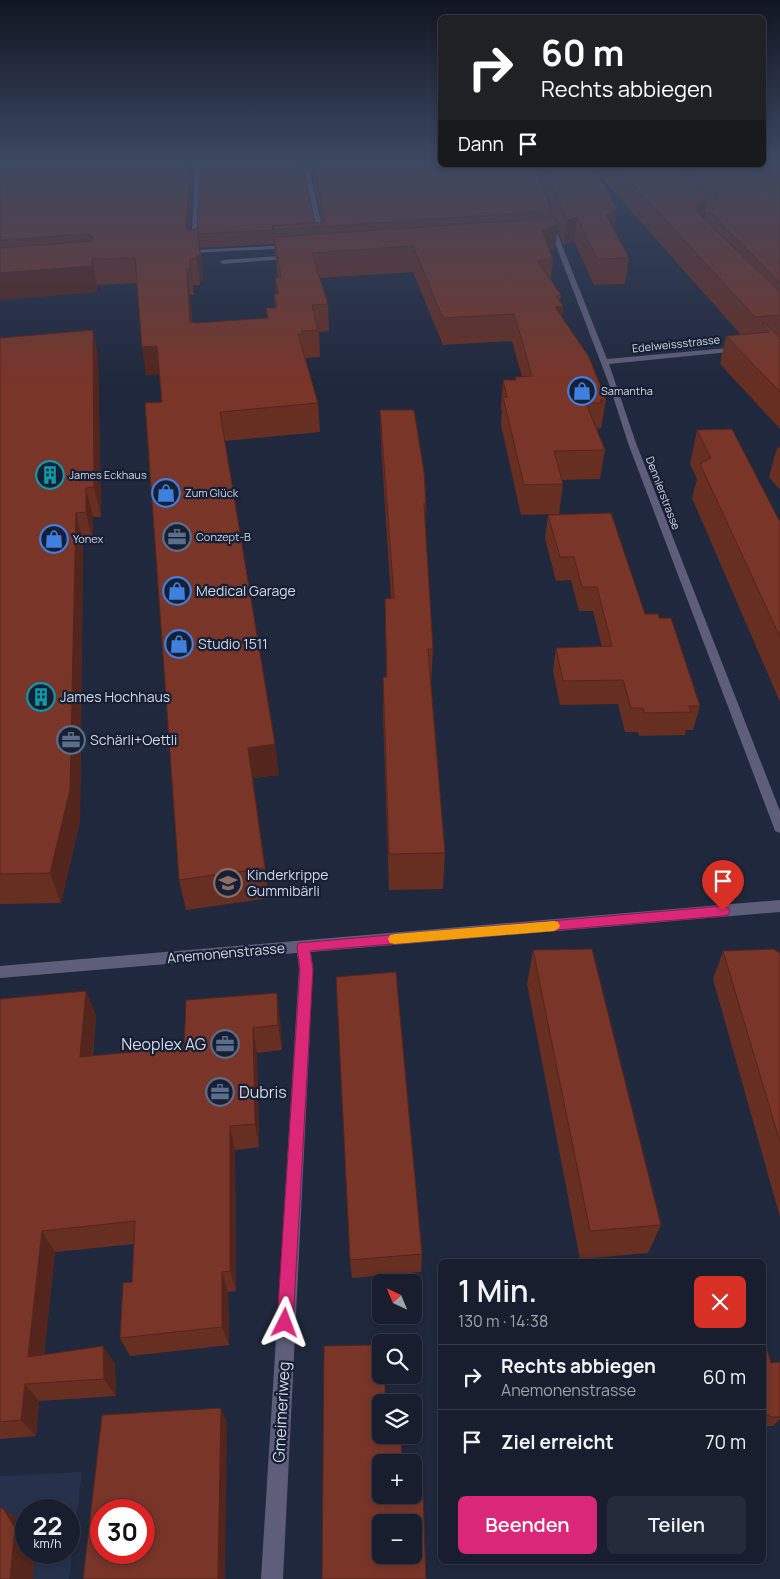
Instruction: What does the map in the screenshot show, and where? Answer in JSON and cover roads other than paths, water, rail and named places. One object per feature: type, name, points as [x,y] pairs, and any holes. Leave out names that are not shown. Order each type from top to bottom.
[{"type":"street","points":[[194,233],[193,252],[303,246]]},
{"type":"street","points":[[313,246],[323,245],[320,233]]},
{"type":"street","name":"Dennlerstrasse","points":[[551,233],[605,362],[632,443],[780,828]]},
{"type":"street","points":[[223,262],[297,257]]},
{"type":"street","name":"Edelweissstrasse","points":[[605,362],[752,348]]},
{"type":"street","name":"Anemonenstrasse","points":[[0,972],[780,906]]},
{"type":"street","name":"Gmeimeriweg","points":[[272,1579],[284,1333],[306,969],[303,947]]},
{"type":"place","name":"Samantha","points":[[582,391]]},
{"type":"place","name":"James Eckhaus","points":[[50,475]]},
{"type":"place","name":"Zum Glück","points":[[166,493]]},
{"type":"place","name":"Conzept-B","points":[[177,537]]},
{"type":"place","name":"Yonex","points":[[54,539]]},
{"type":"place","name":"Medical Garage","points":[[177,591]]},
{"type":"place","name":"Studio 1511","points":[[179,644]]},
{"type":"place","name":"James Hochhaus","points":[[41,697]]},
{"type":"place","name":"Schärli+Oettli","points":[[71,740]]},
{"type":"place","name":"Kinderkrippe Gummibärli","points":[[228,883]]},
{"type":"place","name":"Neoplex AG","points":[[225,1044]]},
{"type":"place","name":"Dubris","points":[[220,1092]]}]
